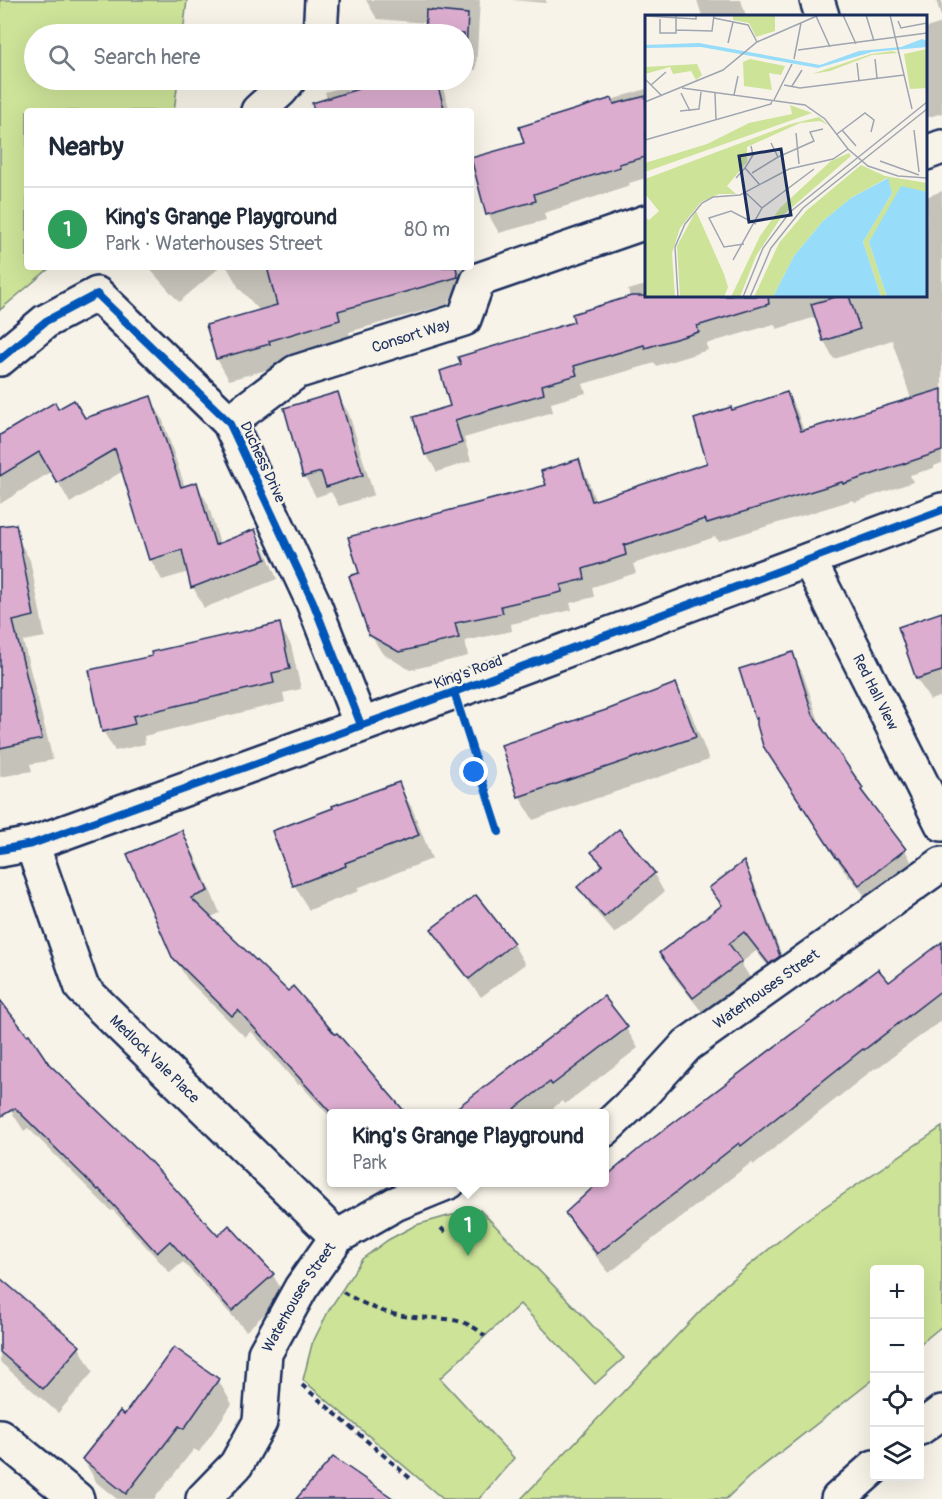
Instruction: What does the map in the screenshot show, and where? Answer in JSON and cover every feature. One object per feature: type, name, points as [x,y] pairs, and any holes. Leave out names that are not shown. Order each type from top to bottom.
[{"type":"main road","points":[[321,24],[322,0]]},
{"type":"main road","points":[[817,0],[822,15]]},
{"type":"main road","points":[[261,108],[281,90]]},
{"type":"main road","points":[[927,153],[942,147]]},
{"type":"main road","name":"Consort Way","points":[[228,422],[296,372],[464,319],[478,280],[645,222]]},
{"type":"main road","name":"Duchess Drive","points":[[0,359],[97,280],[228,422],[313,602],[361,725]]},
{"type":"main road","name":"King's Road","points":[[0,850],[32,843],[361,725],[942,510]]},
{"type":"main road","name":"Red Hall View","points":[[809,560],[942,824]]},
{"type":"main road","name":"Medlock Vale Place","points":[[32,843],[82,988],[337,1237]]},
{"type":"main road","name":"Waterhouses Street","points":[[609,1125],[643,1093],[687,1045],[942,864]]},
{"type":"main road","name":"Waterhouses Street","points":[[203,1499],[236,1465],[260,1422],[265,1353],[301,1288],[337,1237],[395,1204],[437,1187]]},
{"type":"main road","points":[[921,1427],[942,1412]]},
{"type":"main road","points":[[0,1436],[77,1499]]},
{"type":"main road","points":[[838,1499],[870,1471]]},
{"type":"path","points":[[312,1273],[368,1305],[402,1316],[456,1320],[476,1327],[485,1336]]},
{"type":"path","points":[[265,1353],[411,1479]]},
{"type":"green space","points":[[0,0],[187,0],[184,24],[24,24],[24,90],[177,90],[174,108],[24,108],[24,270],[47,270],[0,310]]},
{"type":"green space","points":[[942,1127],[942,1326],[924,1341],[924,1265],[870,1265],[870,1382],[749,1477],[726,1499],[521,1499],[725,1285],[801,1223]]},
{"type":"green space","points":[[480,1210],[624,1358],[595,1384],[520,1304],[440,1378],[514,1458],[479,1499],[443,1499],[303,1380],[312,1344],[329,1310],[362,1259],[388,1240],[416,1225]]},
{"type":"building","points":[[426,10],[468,14],[467,24],[425,24]]},
{"type":"building","points":[[355,90],[439,90],[444,108],[313,108],[312,103]]},
{"type":"building","points":[[645,96],[645,157],[534,194],[536,201],[486,215],[474,169],[474,157],[524,143],[519,127],[612,98],[614,104]]},
{"type":"building","points":[[268,270],[457,270],[458,277],[338,311],[340,320],[269,341],[270,344],[216,359],[206,325],[277,305]]},
{"type":"building","points":[[631,296],[768,297],[769,304],[697,326],[699,332],[645,348],[644,345],[574,366],[577,375],[542,385],[544,394],[455,420],[462,443],[425,455],[413,417],[450,406],[440,371],[461,364],[458,357],[574,322],[572,314]]},
{"type":"building","points":[[836,297],[849,297],[860,329],[823,341],[811,304]]},
{"type":"building","points":[[942,389],[942,451],[843,484],[842,482],[707,523],[705,519],[624,545],[626,555],[583,569],[585,579],[561,585],[562,592],[501,606],[503,613],[455,623],[459,638],[399,652],[369,635],[349,576],[359,573],[348,537],[546,485],[541,471],[579,459],[592,501],[707,463],[694,419],[731,407],[732,410],[787,392],[801,431]]},
{"type":"building","points":[[338,392],[363,475],[326,487],[321,472],[303,477],[284,408]]},
{"type":"building","points":[[151,396],[181,487],[197,482],[215,545],[255,529],[266,559],[191,588],[182,550],[149,560],[115,449],[57,483],[39,452],[0,476],[0,435],[55,402],[58,409],[74,400],[85,418]]},
{"type":"building","points":[[16,524],[34,616],[13,621],[42,739],[0,748],[0,526]]},
{"type":"building","points":[[942,612],[942,671],[916,679],[898,627]]},
{"type":"building","points":[[280,623],[290,669],[272,673],[274,683],[133,716],[135,724],[102,732],[89,670],[152,656],[151,652]]},
{"type":"building","points":[[793,652],[813,715],[863,788],[861,790],[906,849],[859,885],[837,859],[763,746],[757,718],[755,719],[739,669]]},
{"type":"building","points":[[676,683],[696,737],[518,797],[501,745],[609,709]]},
{"type":"building","points":[[399,782],[419,835],[345,863],[346,866],[293,886],[272,831]]},
{"type":"building","points":[[619,829],[655,873],[604,917],[577,887],[603,865],[591,852]]},
{"type":"building","points":[[182,830],[208,891],[191,898],[288,991],[293,986],[403,1109],[327,1109],[238,1010],[232,1016],[172,957],[127,854]]},
{"type":"building","points":[[744,861],[780,956],[769,964],[744,932],[729,944],[742,961],[693,998],[659,953],[722,905],[709,888]]},
{"type":"building","points":[[476,895],[514,943],[469,979],[431,929]]},
{"type":"building","points":[[942,942],[942,990],[863,1049],[741,1146],[739,1143],[597,1254],[565,1213],[594,1187],[609,1187],[609,1174],[640,1148],[878,969],[889,982]]},
{"type":"building","points":[[604,996],[628,1027],[552,1085],[550,1082],[514,1109],[455,1109]]},
{"type":"building","points":[[0,1000],[27,1035],[29,1034],[49,1064],[148,1159],[218,1236],[229,1225],[274,1274],[232,1311],[170,1241],[157,1253],[99,1189],[15,1108],[0,1117]]},
{"type":"building","points":[[0,1278],[80,1346],[43,1389],[0,1352]]},
{"type":"building","points":[[174,1347],[219,1379],[184,1429],[179,1426],[126,1494],[82,1459],[120,1411],[124,1415]]},
{"type":"building","points":[[333,1457],[394,1499],[296,1499]]},
{"type":"cycle path","points":[[0,359],[46,321],[97,294],[229,422],[313,602],[361,725]]},
{"type":"cycle path","points":[[0,850],[32,844],[454,692],[942,510]]},
{"type":"cycle path","points":[[454,692],[499,832]]},
{"type":"place","name":"King's Grange Playground","points":[[468,1256]]}]
